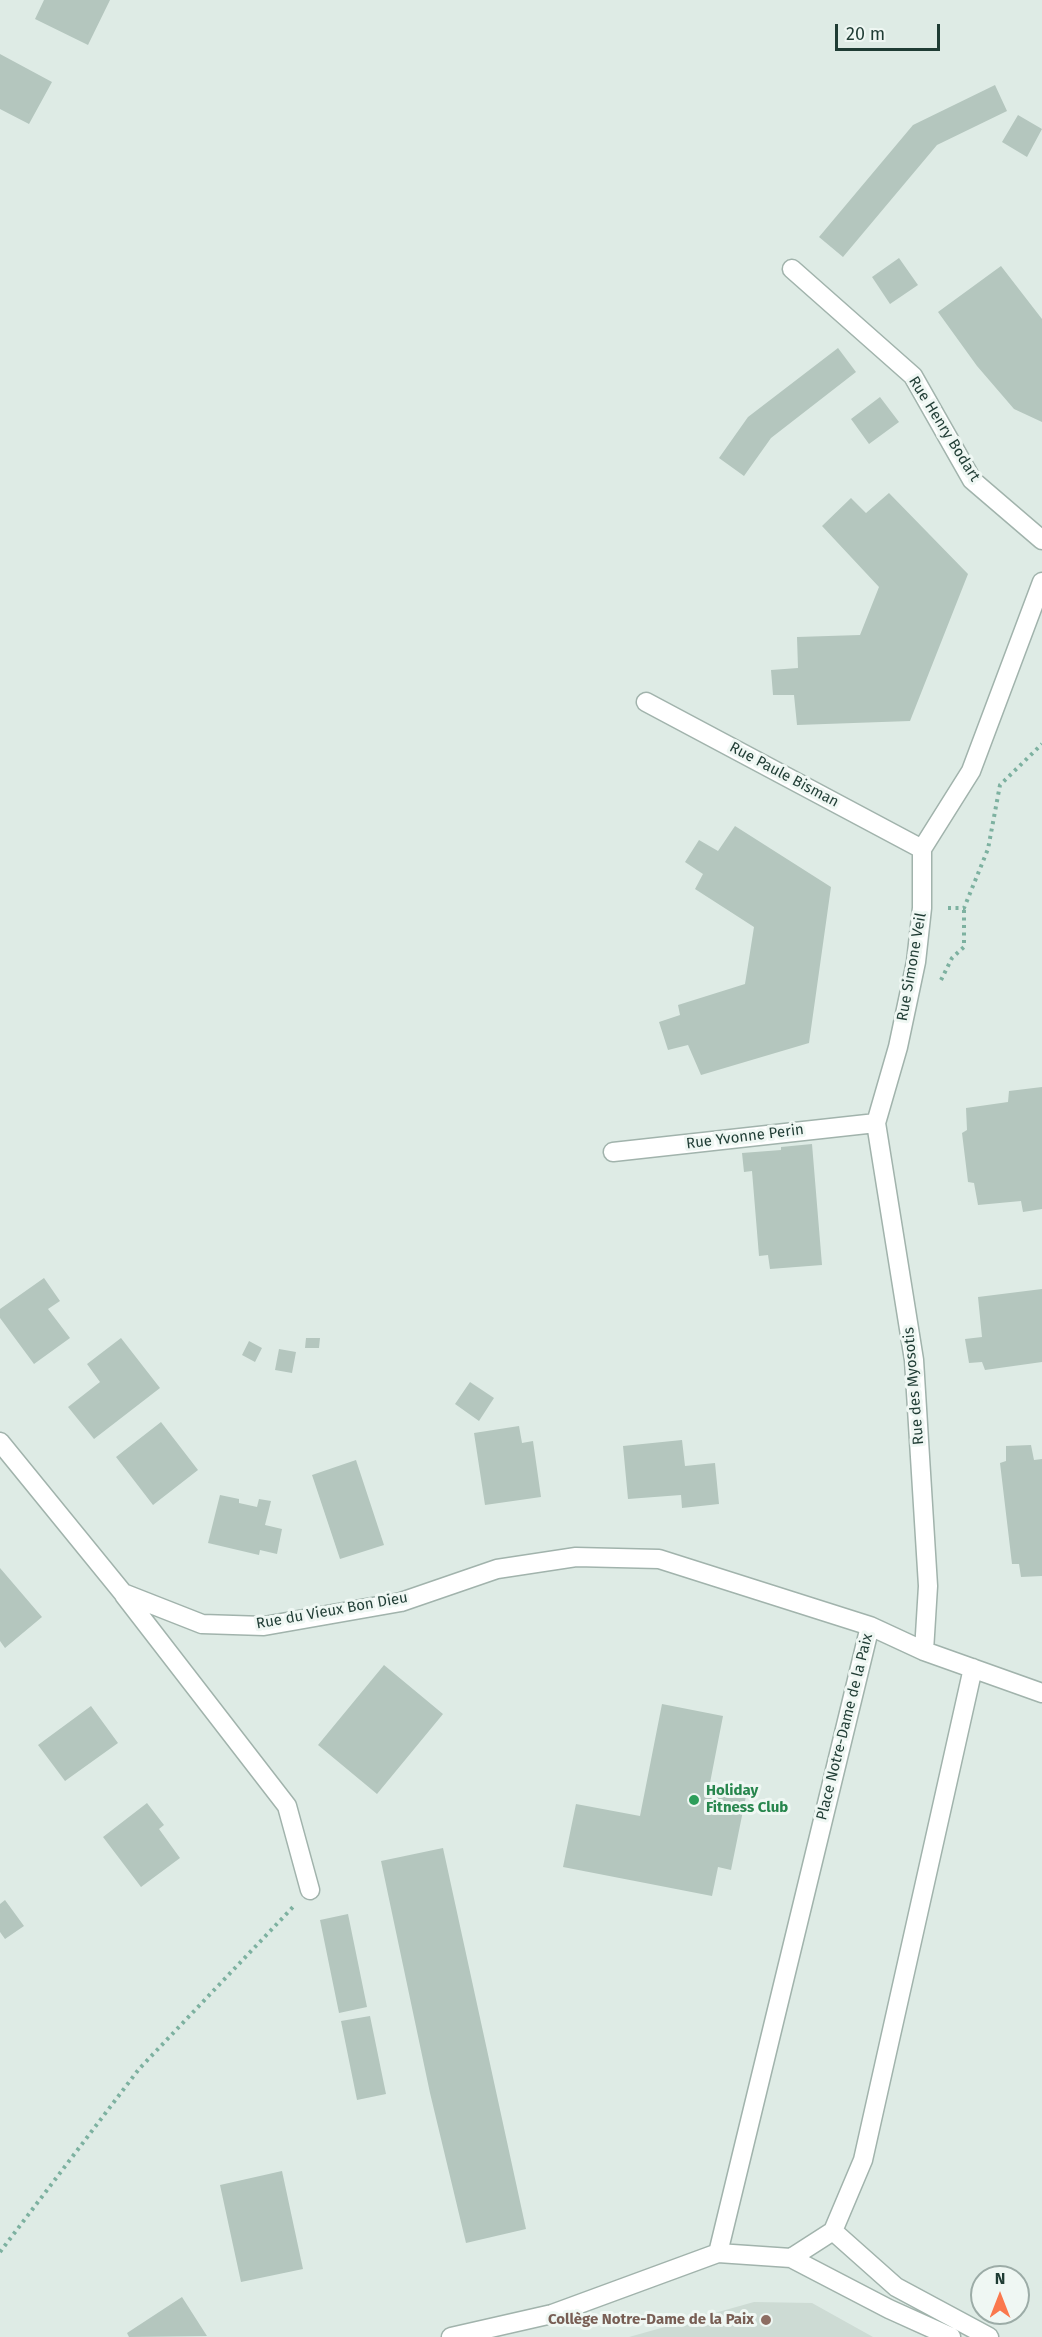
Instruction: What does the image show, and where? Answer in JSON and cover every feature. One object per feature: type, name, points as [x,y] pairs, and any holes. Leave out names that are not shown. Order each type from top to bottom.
[{"type":"street","name":"Rue Henry Bodart","points":[[792,269],[913,376],[972,480],[1042,540]]},
{"type":"street","points":[[922,849],[971,771],[1042,582]]},
{"type":"street","name":"Rue Paule Bisman","points":[[646,702],[922,849]]},
{"type":"street","name":"Rue Simone Veil","points":[[876,1123],[898,1047],[916,962],[922,908],[922,849]]},
{"type":"street","name":"Rue Yvonne Perin","points":[[613,1152],[876,1123]]},
{"type":"street","name":"Rue des Myosotis","points":[[876,1123],[914,1360],[928,1586],[924,1651]]},
{"type":"street","name":"Rue du Vieux Bon Dieu","points":[[0,1442],[123,1593],[202,1624],[264,1626],[401,1602],[497,1569],[576,1557],[659,1559],[870,1626]]},
{"type":"street","points":[[123,1593],[287,1806],[310,1890]]},
{"type":"street","name":"Place Notre-Dame de la Paix","points":[[718,2253],[870,1626],[924,1651],[973,1668]]},
{"type":"street","points":[[791,2258],[833,2231],[863,2160],[973,1668],[1042,1693]]},
{"type":"street","points":[[833,2231],[896,2287],[989,2337]]},
{"type":"street","points":[[452,2337],[552,2314],[718,2253],[791,2258],[889,2309],[951,2337]]},
{"type":"path","points":[[922,908],[964,908],[988,849],[1000,785],[1042,744]]},
{"type":"path","points":[[0,2252],[139,2069],[310,1890]]},
{"type":"shaded area","name":"Collège Notre-Dame de la Paix","points":[[754,2302],[812,2303],[873,2337],[629,2337]]},
{"type":"building","points":[[44,0],[110,0],[88,45],[35,19]]},
{"type":"building","points":[[0,54],[52,82],[29,124],[0,109]]},
{"type":"building","points":[[995,85],[1007,111],[937,145],[843,257],[819,237],[913,125]]},
{"type":"building","points":[[1018,115],[1042,129],[1027,157],[1002,142]]},
{"type":"building","points":[[899,258],[918,285],[890,304],[872,277]]},
{"type":"building","points":[[1001,266],[1042,319],[1042,422],[1014,409],[977,366],[938,312]]},
{"type":"building","points":[[838,348],[856,372],[771,438],[744,476],[719,458],[748,417]]},
{"type":"building","points":[[880,397],[899,422],[869,444],[851,419]]},
{"type":"building","points":[[889,493],[968,574],[910,721],[797,725],[794,695],[773,695],[771,670],[798,668],[797,637],[860,635],[879,587],[822,526],[851,498],[866,513]]},
{"type":"building","points":[[735,826],[831,887],[809,1043],[701,1075],[688,1045],[668,1050],[659,1022],[680,1015],[678,1005],[745,984],[754,927],[695,889],[703,874],[685,862],[699,840],[718,851]]},
{"type":"building","points":[[1042,1087],[1042,1209],[1023,1212],[1021,1201],[978,1205],[974,1183],[968,1182],[962,1133],[967,1130],[966,1108],[1008,1102],[1009,1091]]},
{"type":"building","points":[[812,1144],[822,1265],[770,1269],[768,1255],[759,1256],[752,1171],[744,1172],[742,1153],[781,1150],[781,1147]]},
{"type":"building","points":[[44,1278],[60,1301],[48,1309],[70,1338],[34,1364],[0,1318],[0,1309]]},
{"type":"building","points":[[1042,1289],[1042,1362],[985,1370],[982,1362],[969,1363],[965,1339],[982,1337],[978,1297]]},
{"type":"building","points":[[121,1338],[160,1388],[94,1439],[68,1407],[100,1382],[87,1364]]},
{"type":"building","points":[[306,1338],[320,1338],[319,1348],[305,1348]]},
{"type":"building","points":[[249,1341],[262,1348],[255,1362],[242,1355]]},
{"type":"building","points":[[279,1349],[296,1352],[292,1373],[275,1370]]},
{"type":"building","points":[[470,1382],[494,1398],[479,1421],[455,1404]]},
{"type":"building","points":[[161,1422],[198,1470],[153,1505],[116,1457]]},
{"type":"building","points":[[519,1426],[522,1443],[533,1441],[541,1497],[485,1505],[474,1433]]},
{"type":"building","points":[[682,1440],[685,1466],[715,1463],[719,1504],[682,1508],[681,1495],[628,1499],[623,1446]]},
{"type":"building","points":[[1031,1445],[1034,1460],[1042,1459],[1042,1576],[1021,1577],[1019,1564],[1012,1564],[1000,1463],[1006,1461],[1006,1446]]},
{"type":"building","points":[[356,1460],[384,1545],[340,1559],[312,1475]]},
{"type":"building","points":[[220,1495],[239,1499],[239,1503],[257,1507],[259,1499],[271,1501],[265,1525],[282,1529],[277,1554],[260,1550],[259,1555],[208,1543]]},
{"type":"building","points":[[0,1568],[42,1617],[5,1648],[0,1641]]},
{"type":"building","points":[[384,1665],[443,1714],[377,1794],[318,1745]]},
{"type":"building","name":"Holiday Fitness Club","points":[[662,1704],[723,1716],[709,1788],[746,1796],[731,1870],[718,1867],[712,1896],[563,1867],[576,1804],[640,1816]]},
{"type":"building","points":[[91,1706],[118,1743],[65,1781],[38,1745]]},
{"type":"building","points":[[147,1803],[164,1825],[159,1829],[180,1858],[141,1887],[103,1837]]},
{"type":"building","points":[[443,1848],[526,2229],[466,2243],[430,2093],[381,1861]]},
{"type":"building","points":[[5,1900],[24,1926],[5,1939],[0,1932],[0,1904]]},
{"type":"building","points":[[348,1914],[367,2007],[339,2013],[320,1920]]},
{"type":"building","points":[[370,2016],[386,2094],[357,2100],[341,2021]]},
{"type":"building","points":[[282,2171],[303,2269],[241,2282],[220,2185]]},
{"type":"building","points":[[182,2297],[207,2336],[129,2337],[127,2333]]},
{"type":"place","name":"Holiday Fitness Club","points":[[694,1800]]},
{"type":"place","name":"Collège Notre-Dame de la Paix","points":[[766,2320]]}]
